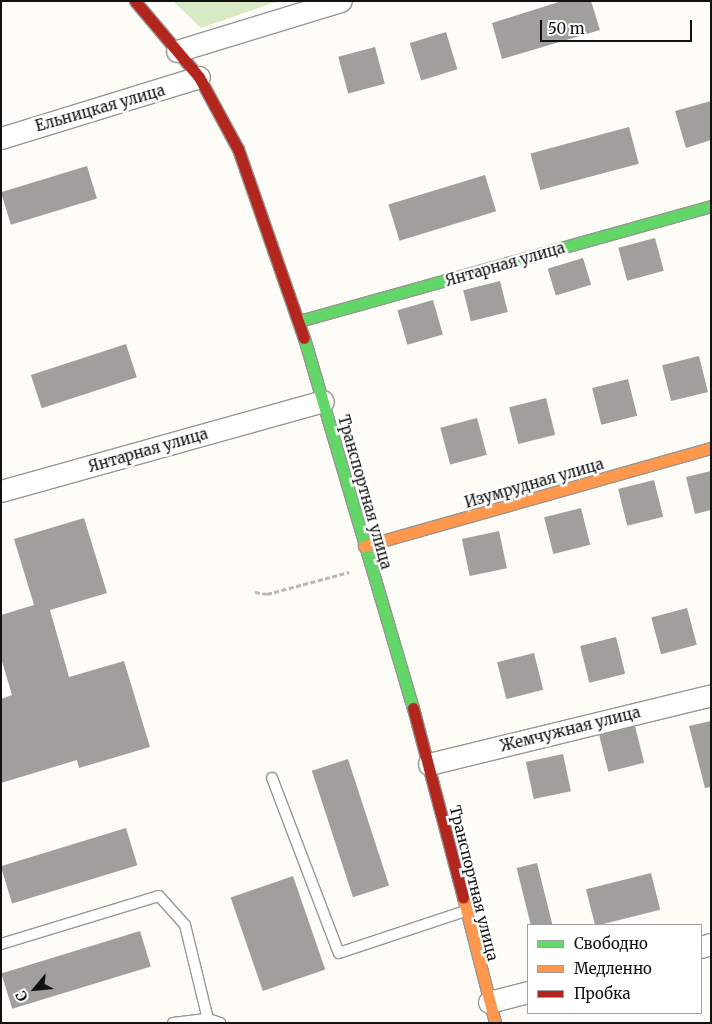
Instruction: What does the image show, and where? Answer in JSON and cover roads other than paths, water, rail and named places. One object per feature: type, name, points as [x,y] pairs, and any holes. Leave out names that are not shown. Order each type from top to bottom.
[{"type":"street","name":"Транспортная улица","points":[[136,1],[199,77],[238,149],[299,321],[429,764],[495,1023]]},
{"type":"street","points":[[177,51],[342,1]]},
{"type":"street","name":"Ельницкая улица","points":[[1,138],[199,77]]},
{"type":"street","name":"Янтарная улица","points":[[299,321],[711,206]]},
{"type":"street","name":"Янтарная улица","points":[[1,491],[323,401]]},
{"type":"street","name":"Изумрудная улица","points":[[364,546],[711,448]]},
{"type":"street","name":"Жемчужная улица","points":[[429,764],[711,695]]},
{"type":"street","points":[[489,1002],[527,992]]},
{"type":"lane","points":[[272,778],[339,953],[465,911]]},
{"type":"lane","points":[[1,944],[159,896],[186,925],[208,1019]]},
{"type":"lane","points":[[173,1023],[208,1019],[220,1023]]}]
